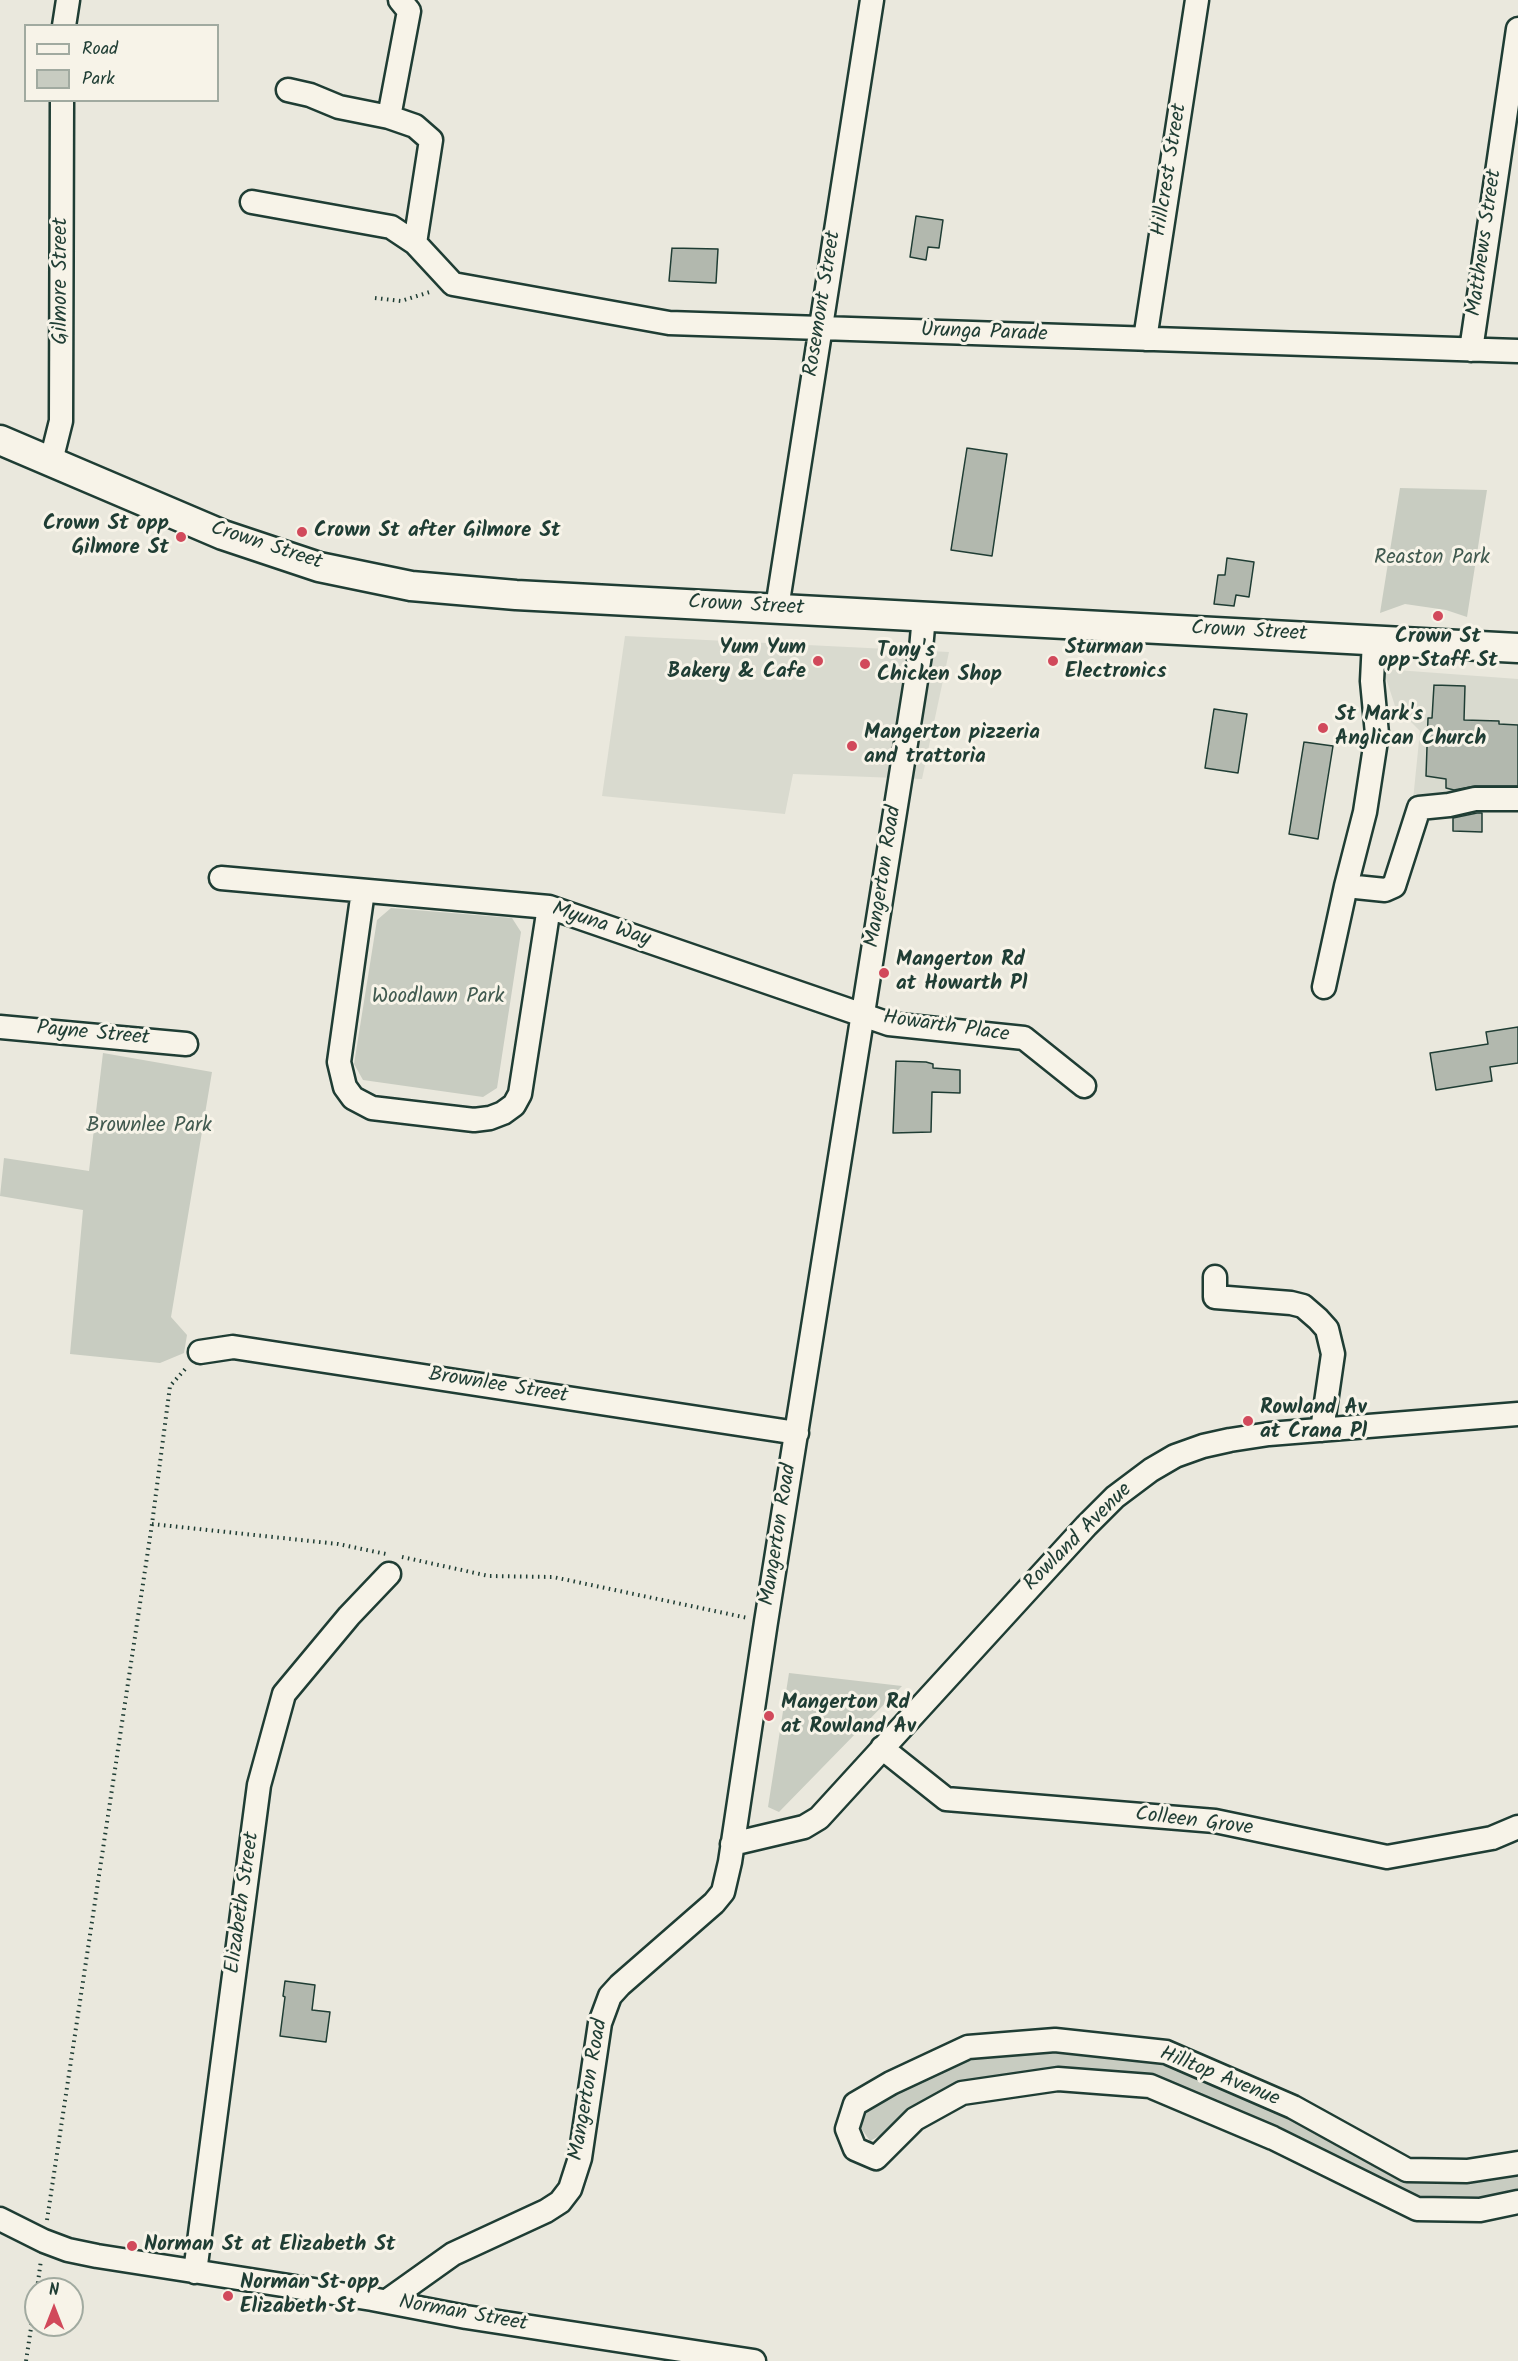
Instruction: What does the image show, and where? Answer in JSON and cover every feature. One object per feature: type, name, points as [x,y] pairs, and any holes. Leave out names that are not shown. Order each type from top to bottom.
[{"type":"main road","name":"Crown Street","points":[[0,440],[223,535],[319,567],[411,586],[516,596],[1518,648]]},
{"type":"street","points":[[64,24],[68,0]]},
{"type":"street","points":[[389,117],[409,10],[400,0]]},
{"type":"street","name":"Rosemont Street","points":[[777,608],[872,0]]},
{"type":"street","name":"Hillcrest Street","points":[[1145,339],[1197,0]]},
{"type":"street","name":"Matthews Street","points":[[1471,350],[1518,30]]},
{"type":"street","points":[[288,90],[310,95],[339,107],[389,117],[415,126],[431,140],[415,243]]},
{"type":"street","name":"Gilmore Street","points":[[51,461],[61,421],[62,102]]},
{"type":"street","points":[[252,202],[391,227],[415,243],[453,284]]},
{"type":"street","name":"Urunga Parade","points":[[453,284],[669,323],[1518,351]]},
{"type":"street","name":"Mangerton Road","points":[[387,2301],[453,2254],[546,2211],[560,2202],[570,2189],[580,2158],[604,2009],[610,1996],[620,1984],[714,1903],[723,1892],[921,649],[924,616]]},
{"type":"street","points":[[1324,987],[1365,812],[1377,734],[1372,681],[1374,640]]},
{"type":"street","points":[[1346,886],[1385,890],[1394,886],[1419,808],[1475,799],[1518,799]]},
{"type":"street","name":"Myuna Way","points":[[221,878],[549,907],[863,1015]]},
{"type":"street","points":[[363,891],[339,1062],[345,1087],[352,1098],[372,1108],[474,1120],[490,1118],[503,1113],[514,1105],[520,1094],[549,907]]},
{"type":"street","name":"Howarth Place","points":[[863,1015],[889,1024],[1024,1038],[1084,1086]]},
{"type":"street","name":"Payne Street","points":[[0,1027],[186,1044]]},
{"type":"street","points":[[1215,1277],[1215,1297],[1303,1306],[1327,1329],[1333,1354],[1322,1430]]},
{"type":"street","name":"Brownlee Street","points":[[200,1352],[233,1347],[796,1433]]},
{"type":"street","name":"Rowland Avenue","points":[[732,1844],[795,1830],[819,1818],[1086,1526],[1115,1497],[1151,1470],[1175,1456],[1221,1442],[1269,1434],[1518,1414]]},
{"type":"street","name":"Elizabeth Street","points":[[195,2271],[259,1785],[285,1694],[349,1616],[389,1574]]},
{"type":"street","name":"Colleen Grove","points":[[882,1748],[946,1799],[1215,1821],[1387,1857],[1492,1838],[1518,1827]]},
{"type":"street","name":"Hilltop Avenue","points":[[1518,2163],[1467,2170],[1407,2170],[1293,2107],[1166,2052],[1055,2040],[968,2047],[891,2083],[855,2104],[847,2129],[855,2149],[876,2158],[915,2119],[962,2093],[1059,2079],[1150,2086],[1273,2138],[1417,2209],[1480,2210],[1518,2202]]},
{"type":"street","name":"Norman Street","points":[[0,2219],[44,2241],[97,2256],[387,2301],[466,2317],[754,2361]]},
{"type":"path","points":[[375,298],[401,301],[453,284]]},
{"type":"path","points":[[39,2277],[152,1524],[170,1386],[200,1352]]},
{"type":"path","points":[[152,1524],[338,1544],[489,1576],[553,1577],[766,1622]]},
{"type":"path","points":[[26,2361],[30,2337]]},
{"type":"shaded area","points":[[625,636],[949,652],[922,779],[793,774],[785,814],[602,796]]},
{"type":"shaded area","points":[[1383,669],[1518,679],[1518,805],[1413,800],[1420,731],[1395,706]]},
{"type":"green space","name":"Reaston Park","points":[[1400,488],[1487,490],[1467,617],[1446,610],[1405,604],[1380,613]]},
{"type":"green space","name":"Woodlawn Park","points":[[391,908],[512,918],[521,932],[497,1088],[483,1097],[363,1080],[354,1064],[377,920]]},
{"type":"green space","name":"Brownlee Park","points":[[103,1053],[212,1072],[171,1317],[187,1335],[184,1353],[160,1363],[70,1354],[83,1210],[0,1196],[4,1158],[89,1171]]},
{"type":"green space","points":[[789,1673],[902,1686],[779,1812],[768,1807]]},
{"type":"green space","points":[[1016,2048],[1099,2052],[1170,2061],[1255,2099],[1404,2178],[1518,2173],[1518,2194],[1478,2203],[1426,2200],[1375,2181],[1178,2087],[1135,2073],[1062,2070],[993,2078],[946,2088],[905,2114],[890,2130],[870,2141],[861,2128],[866,2111],[901,2088],[961,2062]]},
{"type":"building","points":[[916,216],[943,220],[939,248],[928,247],[926,260],[910,257]]},
{"type":"building","points":[[672,248],[718,249],[716,283],[669,281]]},
{"type":"building","points":[[967,448],[1007,454],[992,556],[951,550]]},
{"type":"building","points":[[1227,558],[1254,562],[1249,597],[1236,595],[1234,606],[1214,604],[1218,575],[1225,575]]},
{"type":"building","points":[[1434,685],[1465,686],[1464,720],[1499,721],[1499,724],[1518,725],[1518,786],[1475,786],[1454,790],[1446,788],[1446,779],[1426,776],[1428,718],[1432,718]]},
{"type":"building","points":[[1214,709],[1247,714],[1238,773],[1205,768]]},
{"type":"building","points":[[1304,742],[1333,746],[1318,839],[1289,834]]},
{"type":"building","points":[[1482,813],[1482,832],[1453,831],[1453,818]]},
{"type":"building","points":[[1518,1027],[1518,1063],[1490,1067],[1492,1081],[1436,1090],[1430,1053],[1488,1044],[1486,1032]]},
{"type":"building","points":[[896,1061],[926,1062],[933,1064],[933,1068],[960,1070],[960,1093],[932,1092],[931,1132],[893,1133]]},
{"type":"building","points":[[285,1981],[315,1985],[312,2010],[330,2012],[326,2042],[280,2036]]},
{"type":"place","name":"Crown St after Gilmore St","points":[[302,532]]},
{"type":"place","name":"Crown St opp Gilmore St","points":[[181,537]]},
{"type":"place","name":"Crown St opp Staff St","points":[[1438,616]]},
{"type":"place","name":"Yum Yum Bakery & Cafe","points":[[818,661]]},
{"type":"place","name":"Sturman Electronics","points":[[1053,661]]},
{"type":"place","name":"Tony's Chicken Shop","points":[[865,664]]},
{"type":"place","name":"St Mark's Anglican Church","points":[[1323,728]]},
{"type":"place","name":"Mangerton pizzeria and trattoria","points":[[852,746]]},
{"type":"place","name":"Mangerton Rd at Howarth Pl","points":[[884,973]]},
{"type":"place","name":"Rowland Av at Crana Pl","points":[[1248,1421]]},
{"type":"place","name":"Mangerton Rd at Rowland Av","points":[[769,1716]]},
{"type":"place","name":"Norman St at Elizabeth St","points":[[132,2246]]},
{"type":"place","name":"Norman St opp Elizabeth St","points":[[228,2296]]}]
